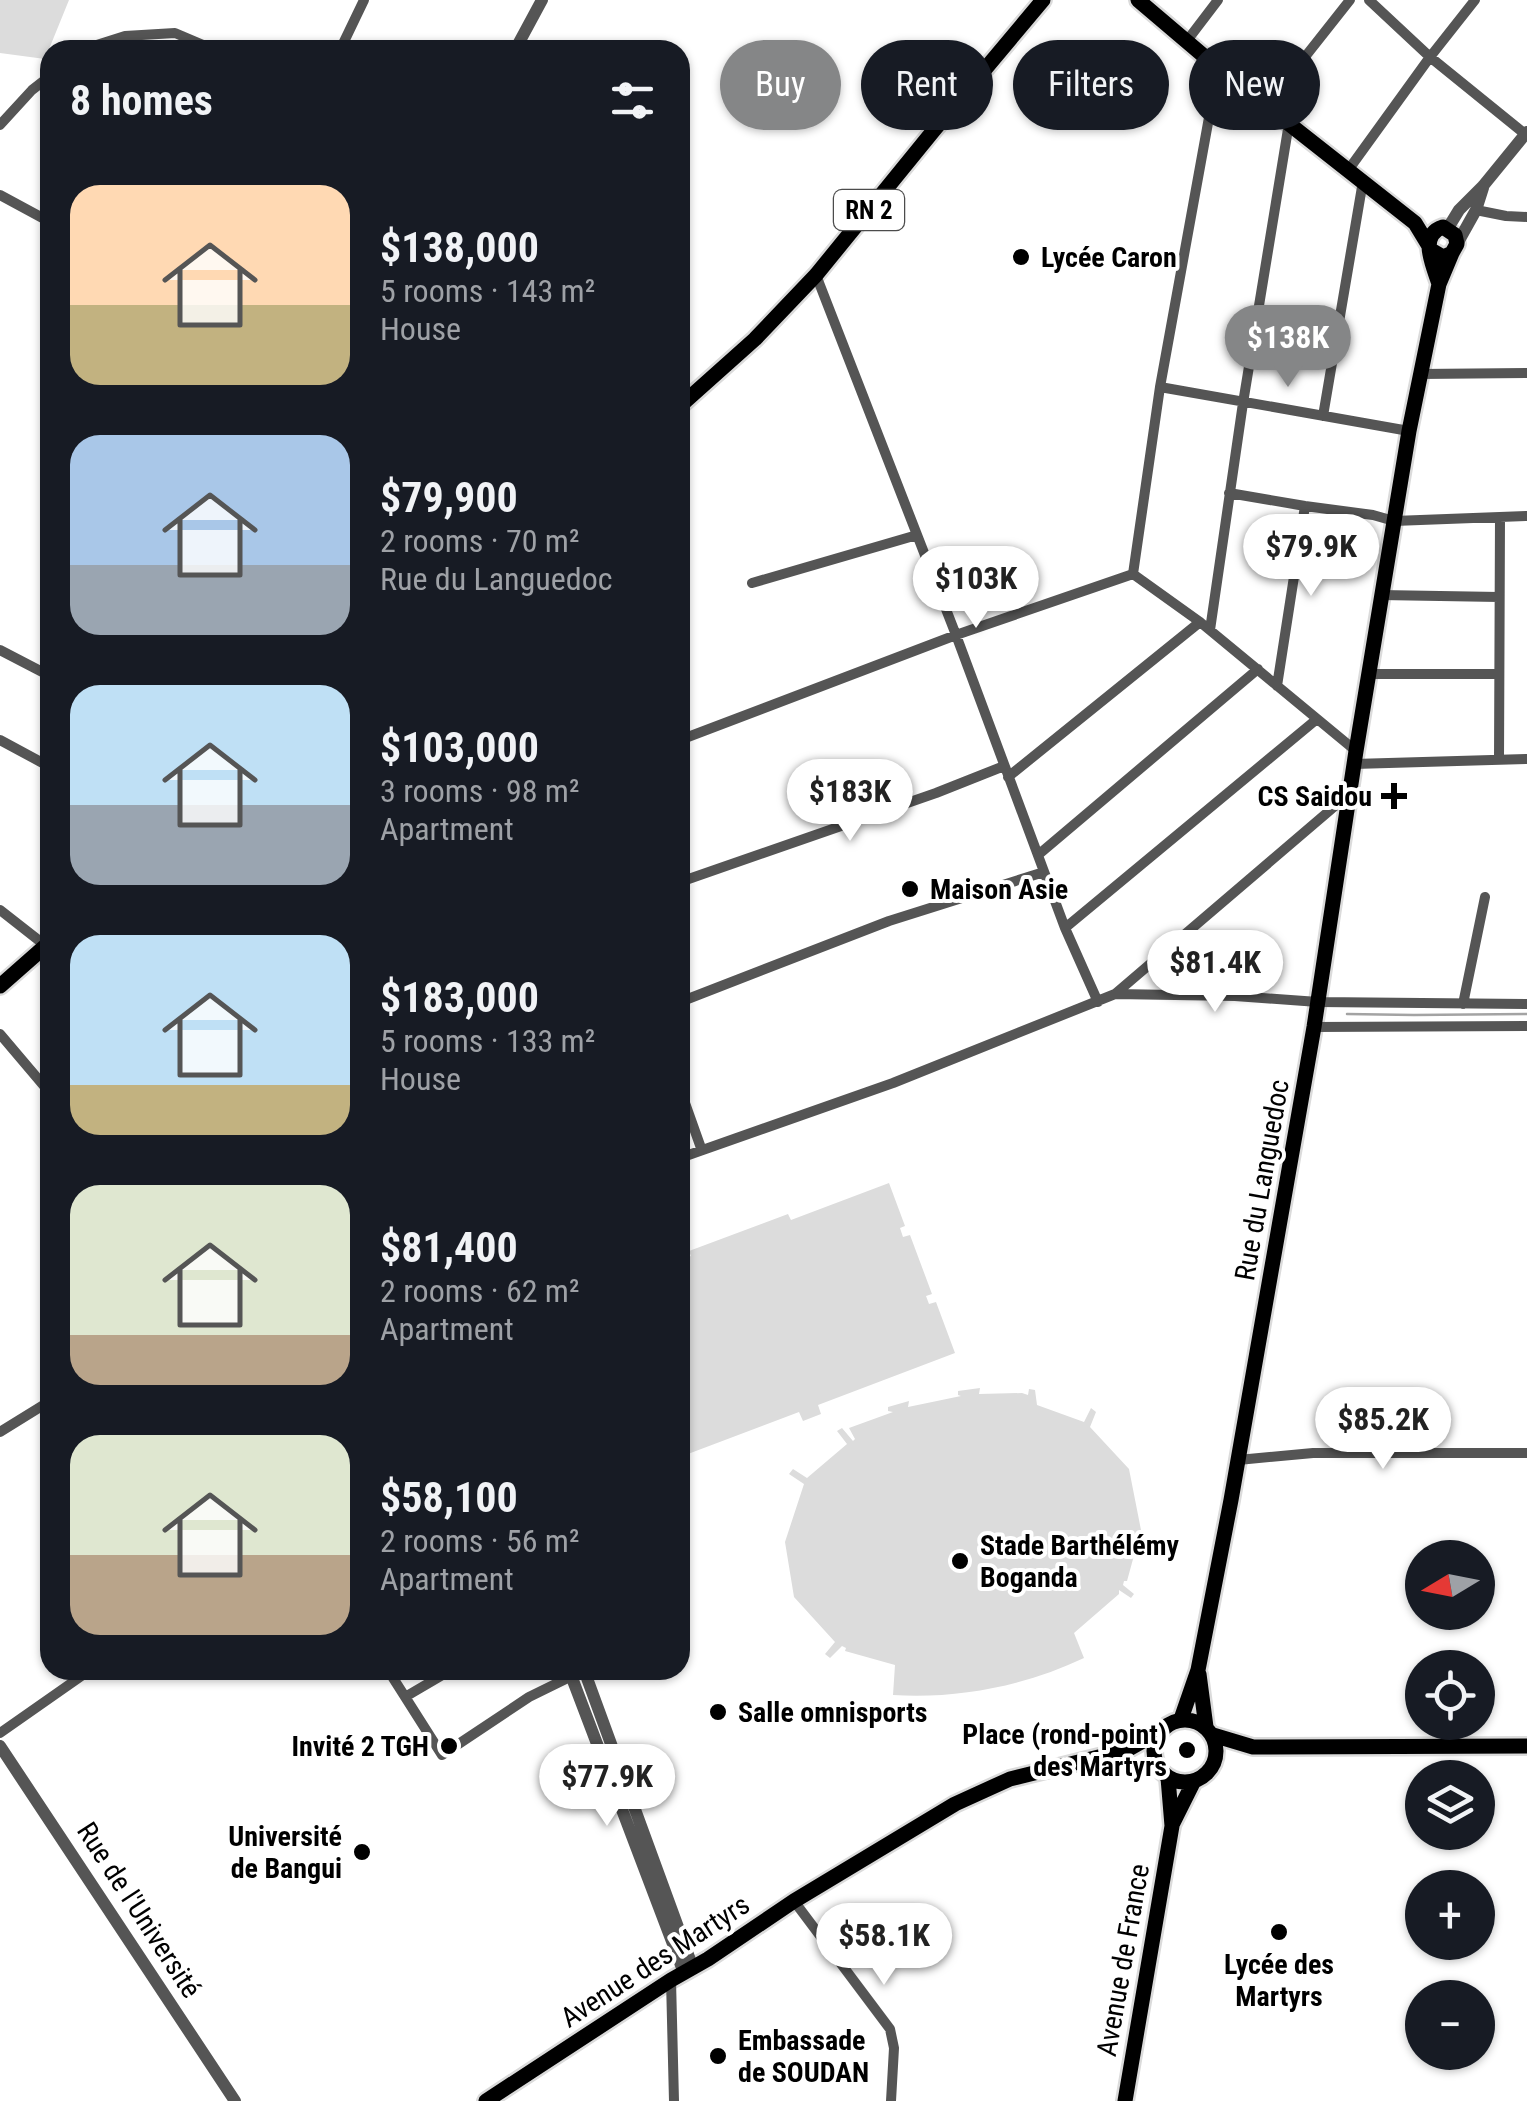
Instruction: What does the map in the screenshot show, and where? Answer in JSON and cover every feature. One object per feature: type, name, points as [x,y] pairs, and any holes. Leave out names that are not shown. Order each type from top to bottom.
[{"type":"main road","name":"RN 2","points":[[690,397],[755,339],[816,276],[1043,0]]},
{"type":"main road","points":[[1138,0],[1189,44]]},
{"type":"main road","points":[[1299,130],[1415,223],[1438,256],[1455,249],[1456,235],[1444,228],[1415,223]]},
{"type":"main road","points":[[1440,284],[1430,248],[1432,233],[1444,228]]},
{"type":"main road","name":"Rue du Languedoc","points":[[1181,1719],[1198,1670],[1238,1460],[1314,1027],[1409,431],[1440,284],[1455,249]]},
{"type":"main road","points":[[0,986],[40,951]]},
{"type":"main road","name":"Rue du Languedoc","points":[[1198,1670],[1209,1731]]},
{"type":"main road","points":[[1156,1763],[1154,1742],[1159,1732],[1181,1719],[1196,1721],[1209,1731],[1254,1748],[1527,1746]]},
{"type":"main road","points":[[1127,1750],[1156,1763],[1168,1778],[1182,1783],[1194,1781],[1214,1764],[1217,1750],[1209,1731]]},
{"type":"main road","name":"Avenue des Martyrs","points":[[486,2101],[794,1901],[955,1804],[1010,1779],[1127,1750],[1159,1732]]},
{"type":"main road","points":[[1214,1764],[1254,1748]]},
{"type":"main road","name":"Avenue de France","points":[[1124,2101],[1172,1826],[1168,1778]]},
{"type":"main road","name":"Avenue de France","points":[[1172,1826],[1194,1781]]},
{"type":"street","points":[[345,40],[364,0]]},
{"type":"street","points":[[520,40],[542,0]]},
{"type":"street","points":[[1186,42],[1218,0]]},
{"type":"street","points":[[1318,40],[1350,0]]},
{"type":"street","points":[[1369,0],[1430,57],[1526,133],[1444,228]]},
{"type":"street","points":[[1349,170],[1475,0]]},
{"type":"street","points":[[112,40],[174,33],[191,40]]},
{"type":"street","points":[[0,125],[40,88]]},
{"type":"street","points":[[1133,574],[1160,387],[1207,130]]},
{"type":"street","points":[[1210,630],[1288,130]]},
{"type":"street","points":[[1323,416],[1364,181]]},
{"type":"street","points":[[1455,249],[1476,210],[1483,186]]},
{"type":"street","points":[[0,195],[40,217]]},
{"type":"street","points":[[1476,210],[1527,217]]},
{"type":"street","points":[[816,276],[1065,928],[1098,1002]]},
{"type":"street","points":[[1420,374],[1527,373]]},
{"type":"street","points":[[1160,387],[1409,431]]},
{"type":"street","points":[[1229,492],[1394,520],[1527,516]]},
{"type":"street","points":[[1277,686],[1305,506]]},
{"type":"street","points":[[1498,759],[1500,517]]},
{"type":"street","points":[[752,582],[917,534]]},
{"type":"street","points":[[1133,574],[1210,630],[1317,719],[1355,758],[1527,759]]},
{"type":"street","points":[[690,736],[1133,574]]},
{"type":"street","points":[[1381,596],[1499,597]]},
{"type":"street","points":[[690,879],[1006,771],[1200,622]]},
{"type":"street","points":[[0,650],[40,671]]},
{"type":"street","points":[[1038,854],[1258,670]]},
{"type":"street","points":[[1368,674],[1499,674]]},
{"type":"street","points":[[1065,928],[1317,719]]},
{"type":"street","points":[[0,740],[40,762]]},
{"type":"street","points":[[690,1153],[893,1083],[1114,994],[1350,794]]},
{"type":"street","points":[[690,998],[889,920],[1044,872]]},
{"type":"street","points":[[1464,1004],[1485,897]]},
{"type":"street","points":[[0,910],[40,938]]},
{"type":"street","points":[[1114,994],[1318,1002],[1527,1004]]},
{"type":"street","points":[[1314,1027],[1527,1026]]},
{"type":"street","points":[[0,1034],[40,1081]]},
{"type":"street","points":[[690,1118],[701,1148]]},
{"type":"street","points":[[0,1432],[40,1407]]},
{"type":"street","points":[[1238,1460],[1312,1453],[1527,1453]]},
{"type":"street","points":[[0,1733],[76,1680]]},
{"type":"street","points":[[394,1680],[442,1755],[562,1680]]},
{"type":"street","points":[[405,1697],[434,1680]]},
{"type":"street","points":[[580,1680],[683,1974],[674,2101]]},
{"type":"street","name":"Rue de l'Université","points":[[0,1746],[236,2101]]},
{"type":"street","points":[[794,1901],[890,2029],[894,2048],[891,2101]]},
{"type":"shaded area","points":[[0,0],[69,0],[53,40],[40,40],[40,58],[0,53]]},
{"type":"shaded area","points":[[889,1183],[905,1226],[900,1228],[903,1237],[910,1235],[932,1294],[926,1296],[929,1304],[936,1302],[955,1353],[818,1405],[821,1414],[803,1421],[799,1412],[690,1453],[690,1251],[788,1214],[791,1220]]},
{"type":"shaded area","name":"Stade Barthélémy Boganda","points":[[980,1388],[979,1394],[1028,1395],[1029,1389],[1035,1390],[1037,1405],[1084,1422],[1091,1408],[1096,1412],[1090,1427],[1129,1469],[1141,1530],[1123,1585],[1134,1594],[1131,1598],[1119,1590],[1074,1633],[1084,1658],[1062,1668],[1015,1683],[966,1692],[893,1695],[895,1665],[845,1651],[842,1646],[830,1658],[825,1654],[835,1642],[794,1597],[785,1542],[804,1484],[789,1474],[793,1469],[807,1478],[847,1444],[837,1431],[842,1428],[853,1441],[849,1428],[893,1412],[888,1407],[909,1401],[908,1407]]},
{"type":"waterway","points":[[1347,1014],[1527,1014]]},
{"type":"place","name":"Lycée Caron","points":[[1021,257]]},
{"type":"place","name":"CS Saidou","points":[[1394,796]]},
{"type":"place","name":"Maison Asie","points":[[910,889]]},
{"type":"place","name":"Stade Barthélémy Boganda","points":[[960,1561]]},
{"type":"place","name":"Salle omnisports","points":[[718,1712]]},
{"type":"place","name":"Invité 2 TGH","points":[[449,1746]]},
{"type":"place","name":"Place (rond-point) des Martyrs","points":[[1187,1750]]},
{"type":"place","name":"Université de Bangui","points":[[362,1852]]},
{"type":"place","name":"Lycée des Martyrs","points":[[1279,1932]]},
{"type":"place","name":"Embassade de SOUDAN","points":[[718,2056]]}]
